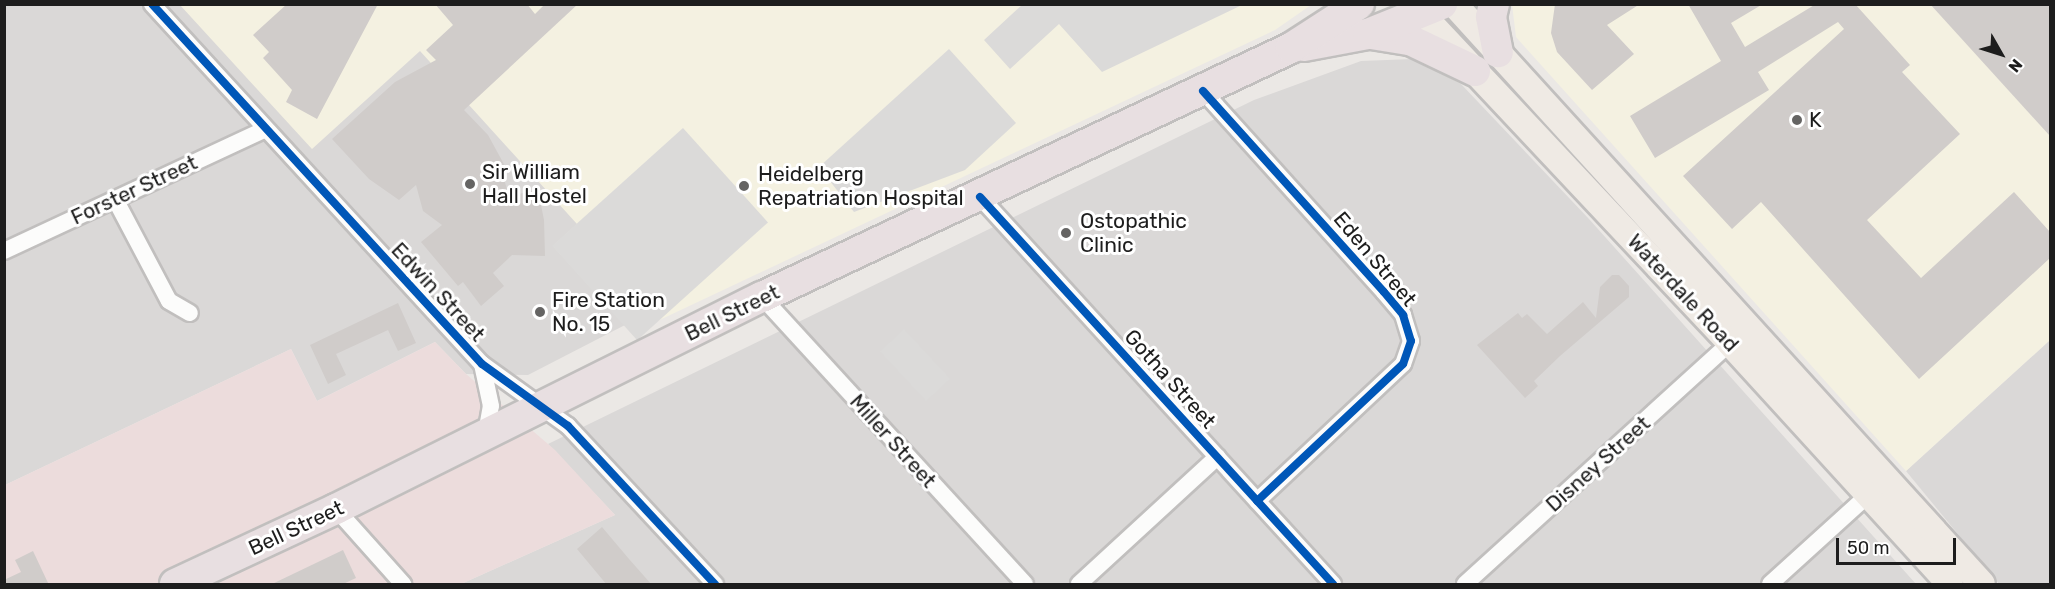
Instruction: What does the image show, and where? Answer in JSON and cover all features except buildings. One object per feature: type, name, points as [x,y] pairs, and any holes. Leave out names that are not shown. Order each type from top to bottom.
[{"type":"highway","points":[[1494,4],[1491,17],[1498,52]]},
{"type":"highway","name":"Bell Street","points":[[175,585],[477,440],[762,297],[980,197],[1291,48],[1350,7]]},
{"type":"highway","name":"Bell Street","points":[[1291,48],[1368,34],[1425,8]]},
{"type":"highway","points":[[1368,34],[1410,40],[1475,71]]},
{"type":"main road","name":"Waterdale Road","points":[[1454,4],[1888,477],[1982,585]]},
{"type":"main road","name":"Waterdale Road","points":[[1425,8],[1475,71],[1730,343],[1950,585]]},
{"type":"main road","points":[[1868,495],[1888,477]]},
{"type":"street","name":"Edwin Street","points":[[152,4],[263,130],[482,364],[568,426],[715,585]]},
{"type":"street","name":"Eden Street","points":[[1203,90],[1384,292],[1403,315],[1411,341],[1403,364],[1257,501]]},
{"type":"street","name":"Forster Street","points":[[4,251],[263,130]]},
{"type":"street","name":"Gotha Street","points":[[980,197],[1333,585]]},
{"type":"street","points":[[115,199],[169,301],[190,313]]},
{"type":"street","name":"Miller Street","points":[[762,297],[1025,585]]},
{"type":"street","name":"Disney Street","points":[[1465,585],[1730,343]]},
{"type":"street","name":"Edwin Street","points":[[477,440],[487,428],[491,405],[482,364]]},
{"type":"street","points":[[1079,585],[1217,457]]},
{"type":"street","points":[[1770,585],[1868,495]]},
{"type":"street","points":[[336,509],[403,585]]},
{"type":"shaded area","points":[[1023,4],[1242,5],[1102,72],[1059,24],[1010,69],[984,40]]},
{"type":"shaded area","points":[[1512,4],[2050,5],[2050,340],[1906,471],[1516,37]]},
{"type":"shaded area","points":[[5,5],[1304,5],[625,325],[528,375],[466,374],[435,342],[317,401],[291,349],[5,485]]},
{"type":"shaded area","name":"Heidelberg Repatriation Hospital","points":[[180,5],[1311,5],[1275,30],[632,333],[553,246],[577,224],[420,51],[312,149]]},
{"type":"shaded area","points":[[949,49],[1016,123],[965,170],[854,212],[819,167]]},
{"type":"shaded area","points":[[1413,59],[1461,84],[1589,219],[1916,584],[461,584],[615,515],[548,444],[1254,100],[1361,61]]},
{"type":"shaded area","points":[[683,128],[768,222],[637,340],[552,246]]},
{"type":"shaded area","points":[[904,329],[950,379],[926,401],[880,352]]},
{"type":"shaded area","points":[[2050,340],[2050,584],[1999,584],[1906,471]]},
{"type":"shaded area","points":[[435,342],[466,374],[555,450],[615,515],[461,584],[5,584],[5,485],[291,349],[317,401]]},
{"type":"cycle path","points":[[152,4],[482,364],[568,426],[715,584]]},
{"type":"cycle path","points":[[1203,91],[1384,292],[1403,315],[1411,341],[1403,364],[1257,501]]},
{"type":"cycle path","points":[[980,197],[1333,584]]},
{"type":"place","name":"K","points":[[1797,120]]},
{"type":"place","name":"Sir William Hall Hostel","points":[[470,184]]},
{"type":"place","name":"Heidelberg Repatriation Hospital","points":[[744,186]]},
{"type":"place","name":"Ostopathic Clinic","points":[[1066,233]]},
{"type":"place","name":"Fire Station No. 15","points":[[540,312]]}]
